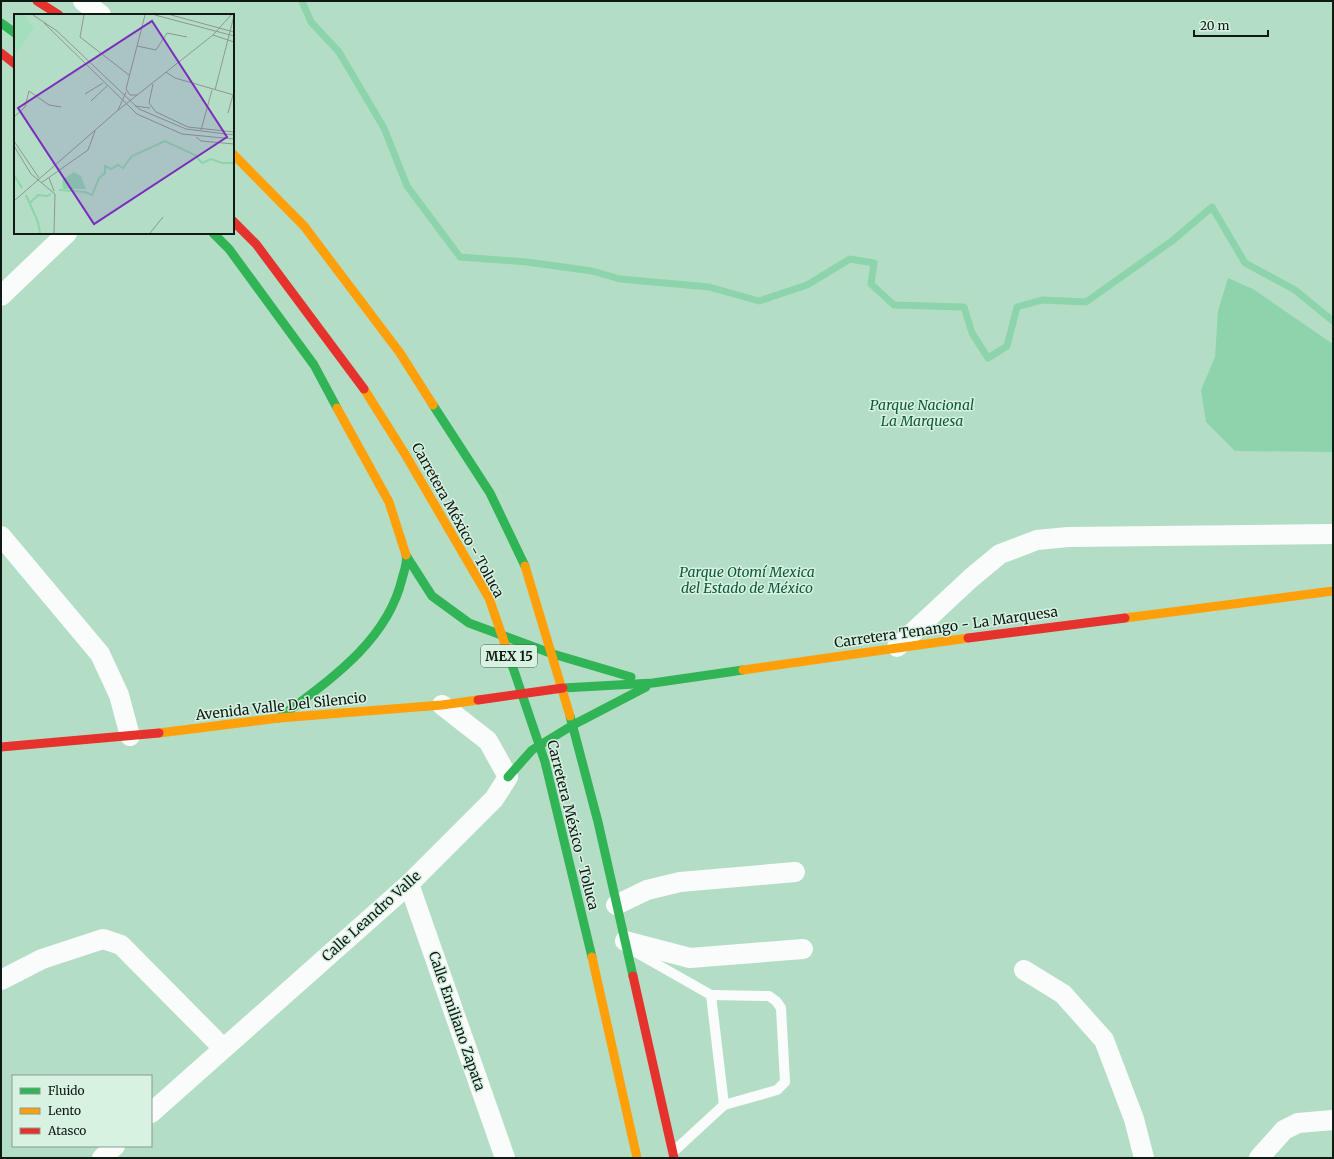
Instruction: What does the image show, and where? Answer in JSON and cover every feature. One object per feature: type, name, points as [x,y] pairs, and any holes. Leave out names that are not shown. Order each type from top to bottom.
[{"type":"main road","points":[[37,1],[57,14]]},
{"type":"main road","points":[[1,23],[14,32]]},
{"type":"main road","points":[[1,53],[14,63]]},
{"type":"main road","points":[[234,155],[304,226],[396,346],[490,493],[527,570],[563,688],[598,822],[674,1155]]},
{"type":"main road","name":"Carretera México - Toluca","points":[[234,222],[256,244],[355,375],[405,454],[450,535],[489,598],[545,762],[611,1039],[637,1158]]},
{"type":"main road","points":[[213,234],[229,249],[314,365],[389,502],[407,557],[432,596],[469,623],[606,672],[653,683]]},
{"type":"main road","points":[[279,718],[333,677],[370,642],[398,596],[407,557]]},
{"type":"main road","name":"Carretera Tenango - La Marquesa","points":[[563,688],[653,683],[897,647],[1333,591]]},
{"type":"main road","points":[[508,777],[532,750],[573,725],[653,683]]},
{"type":"main road","name":"Avenida Valle Del Silencio","points":[[1,748],[130,736],[279,718],[442,706],[563,688]]},
{"type":"street","points":[[83,1],[100,14]]},
{"type":"street","points":[[1,296],[66,234]]},
{"type":"street","points":[[897,647],[1000,554],[1037,540],[1068,537],[1333,534]]},
{"type":"street","points":[[1,536],[100,654],[119,695],[130,736]]},
{"type":"street","points":[[442,706],[488,741],[508,777]]},
{"type":"street","name":"Calle Leandro Valle","points":[[152,1112],[222,1048],[409,884],[494,799],[508,777]]},
{"type":"street","points":[[616,905],[647,890],[680,882],[795,872]]},
{"type":"street","name":"Calle Emiliano Zapata","points":[[409,884],[505,1158]]},
{"type":"street","points":[[1,980],[42,959],[103,940],[115,943],[121,945],[222,1048]]},
{"type":"street","points":[[626,944],[690,958],[803,949]]},
{"type":"street","points":[[1024,970],[1063,994],[1104,1040],[1134,1119],[1144,1158]]},
{"type":"street","points":[[1259,1158],[1284,1130],[1298,1123],[1333,1120]]},
{"type":"street","points":[[102,1158],[114,1147]]},
{"type":"lane","points":[[626,944],[711,995],[769,996],[776,1001],[781,1008],[785,1082],[777,1090],[724,1105],[674,1155]]},
{"type":"lane","points":[[711,995],[724,1105]]},
{"type":"green space","name":"Parque Nacional La Marquesa","points":[[1,1],[1333,1],[1333,1158],[1,1158]]},
{"type":"shaded area","points":[[1228,278],[1253,289],[1333,344],[1333,452],[1235,451],[1206,422],[1201,390],[1215,357],[1218,311]]},
{"type":"waterway","points":[[302,1],[311,22],[339,52],[384,128],[407,186],[460,257],[527,262],[592,271],[620,279],[709,287],[759,301],[807,285],[850,259],[874,263],[871,284],[894,305],[964,307],[972,333],[988,358],[1007,346],[1017,307],[1042,300],[1086,302],[1172,241],[1212,207],[1245,263],[1295,290],[1333,321]]},
{"type":"traffic: fast","points":[[1,23],[14,32]]},
{"type":"traffic: fast","points":[[214,234],[229,249],[314,365],[337,408]]},
{"type":"traffic: fast","points":[[433,405],[490,493],[525,566]]},
{"type":"traffic: fast","points":[[279,718],[317,690],[353,658],[369,641],[383,622],[394,602],[406,567],[406,555]]},
{"type":"traffic: fast","points":[[407,557],[432,596],[469,623],[553,654],[631,677]]},
{"type":"traffic: fast","points":[[509,656],[545,762],[592,957]]},
{"type":"traffic: fast","points":[[563,688],[653,683],[743,670]]},
{"type":"traffic: fast","points":[[508,777],[532,750],[573,725],[646,687]]},
{"type":"traffic: fast","points":[[570,716],[598,822],[633,976]]},
{"type":"traffic: slow","points":[[234,155],[304,226],[400,353],[433,405]]},
{"type":"traffic: slow","points":[[364,389],[405,454],[489,598],[509,656]]},
{"type":"traffic: slow","points":[[337,408],[389,502],[406,555]]},
{"type":"traffic: slow","points":[[525,566],[570,716]]},
{"type":"traffic: slow","points":[[1125,618],[1333,591]]},
{"type":"traffic: slow","points":[[743,670],[968,638]]},
{"type":"traffic: slow","points":[[159,733],[279,718],[442,705],[478,700]]},
{"type":"traffic: slow","points":[[592,957],[637,1158]]},
{"type":"traffic: jam","points":[[37,1],[57,14]]},
{"type":"traffic: jam","points":[[1,53],[14,63]]},
{"type":"traffic: jam","points":[[234,222],[256,244],[364,389]]},
{"type":"traffic: jam","points":[[968,638],[1125,618]]},
{"type":"traffic: jam","points":[[478,700],[563,688]]},
{"type":"traffic: jam","points":[[1,747],[159,733]]},
{"type":"traffic: jam","points":[[633,976],[674,1158]]},
{"type":"park label","name":"Parque Otomí Mexica del Estado de México","points":[[747,580]]}]
